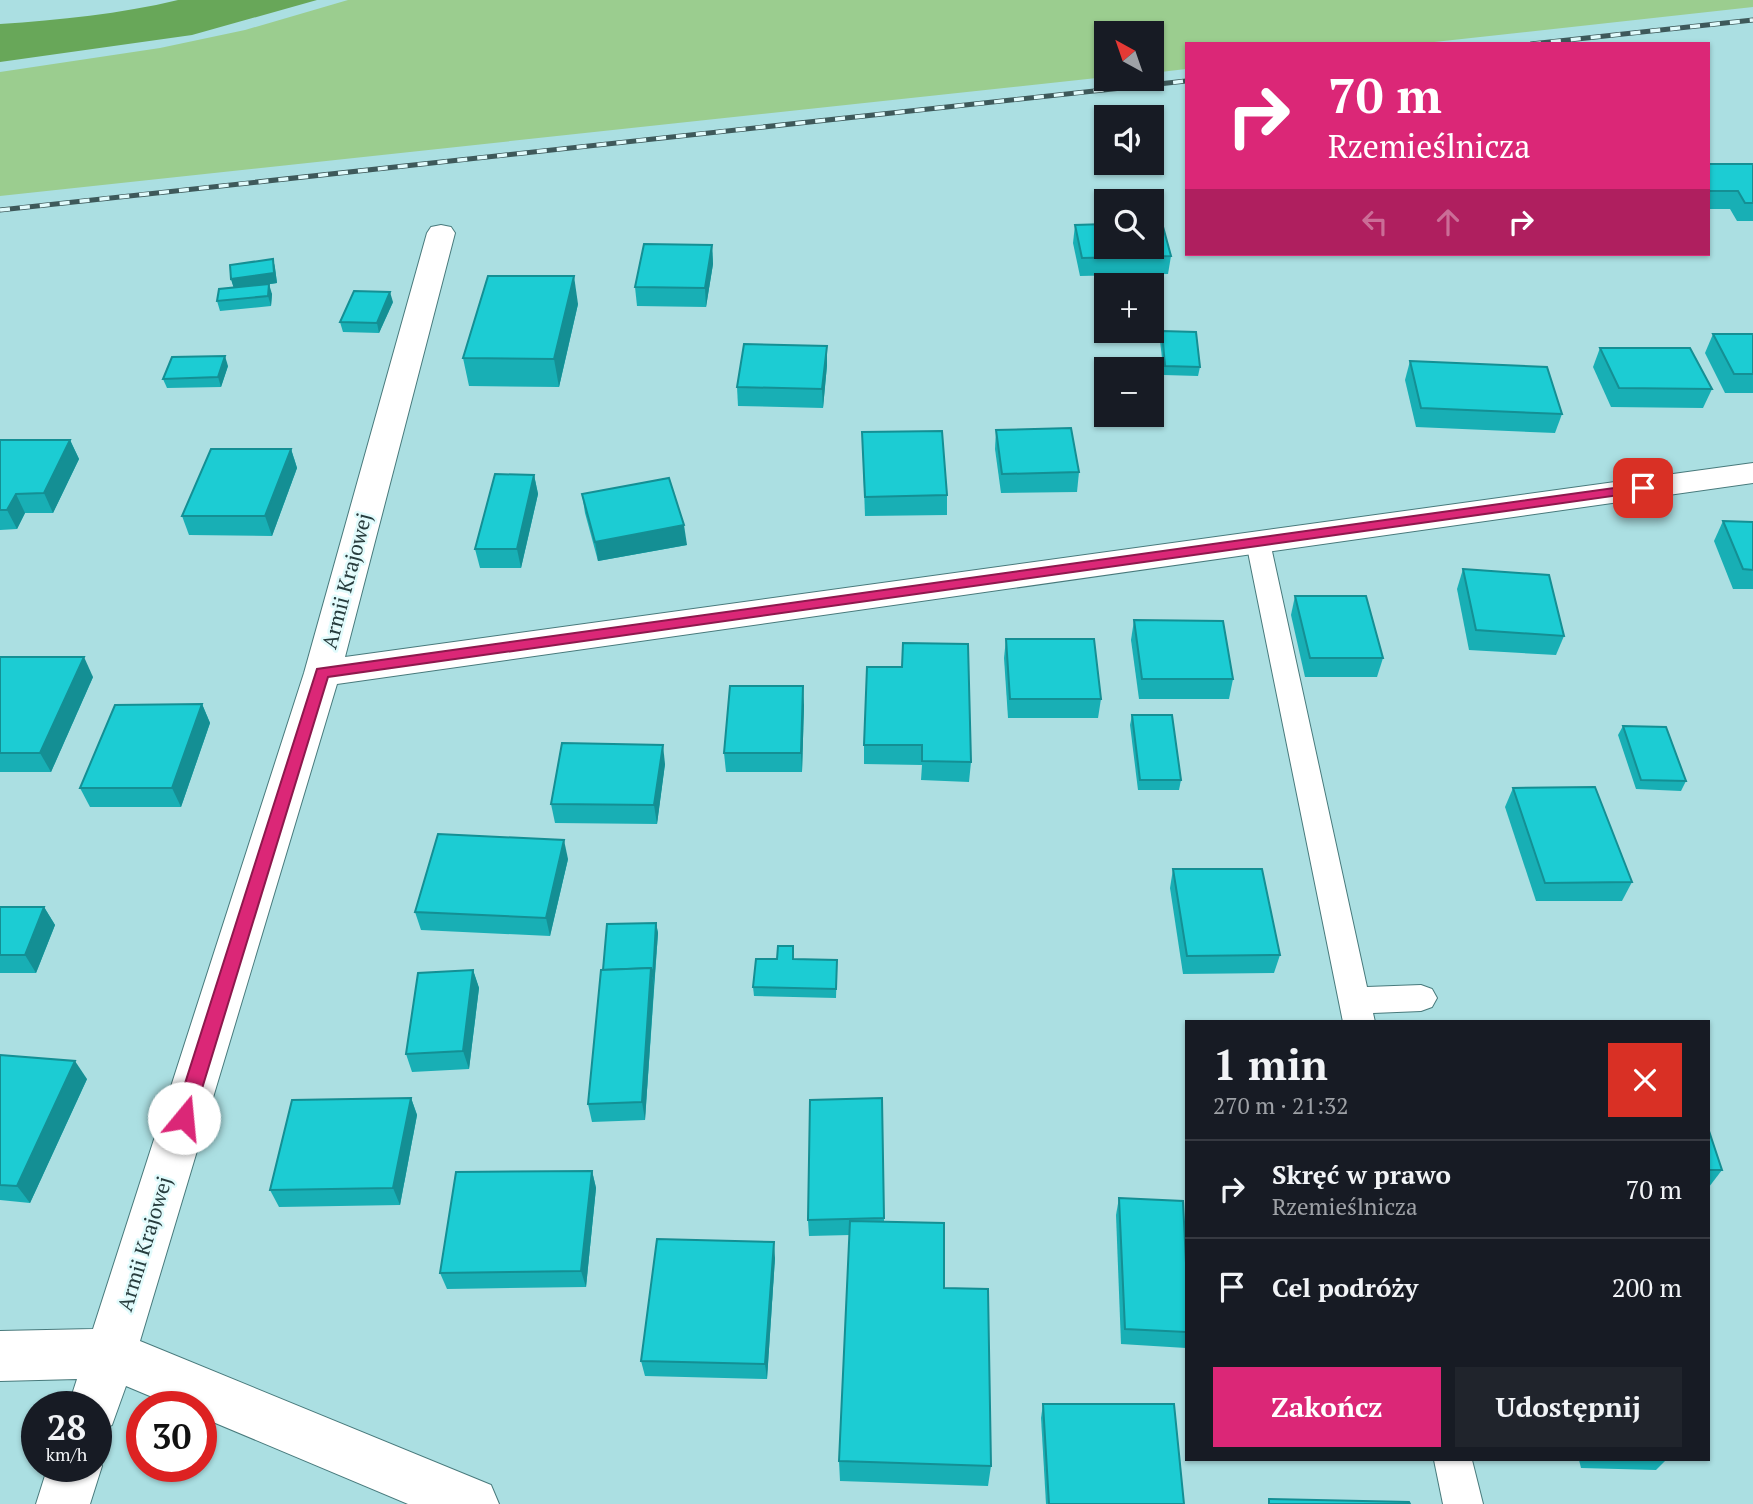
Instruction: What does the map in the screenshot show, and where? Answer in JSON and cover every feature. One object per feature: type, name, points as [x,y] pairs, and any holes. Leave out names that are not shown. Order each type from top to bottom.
[{"type":"street","name":"Armii Krajowej","points":[[99,1391],[322,673],[441,233]]},
{"type":"street","points":[[322,673],[1753,473]]},
{"type":"street","points":[[0,1356],[110,1354],[472,1504]]},
{"type":"street","points":[[63,1504],[70,1482]]},
{"type":"lane","points":[[1258,542],[1357,1011],[1421,998]]},
{"type":"lane","points":[[1453,1461],[1463,1504]]},
{"type":"green space","points":[[178,0],[317,0],[192,35],[0,62],[0,24],[90,16]]},
{"type":"green space","points":[[348,0],[1753,0],[1753,7],[1434,42],[1185,42],[1185,69],[1164,72],[1164,21],[1094,21],[1094,78],[0,196],[0,72],[160,48],[245,30]]},
{"type":"building","points":[[1710,164],[1753,164],[1753,203],[1745,203],[1738,191],[1710,191]]},
{"type":"building","points":[[1094,224],[1094,258],[1082,258],[1075,225]]},
{"type":"building","points":[[1164,230],[1171,256],[1164,256]]},
{"type":"building","points":[[644,244],[712,245],[705,288],[635,287]]},
{"type":"building","points":[[273,259],[274,273],[231,279],[230,265]]},
{"type":"building","points":[[488,276],[574,276],[554,359],[463,358]]},
{"type":"building","points":[[269,284],[268,296],[217,301],[219,289]]},
{"type":"building","points":[[354,291],[390,292],[377,323],[340,322]]},
{"type":"building","points":[[1164,331],[1196,332],[1200,367],[1165,366]]},
{"type":"building","points":[[1713,334],[1753,334],[1753,374],[1734,374]]},
{"type":"building","points":[[744,344],[827,346],[822,389],[737,387]]},
{"type":"building","points":[[1600,348],[1690,348],[1712,389],[1619,388]]},
{"type":"building","points":[[225,356],[218,377],[163,379],[172,357]]},
{"type":"building","points":[[1410,361],[1547,367],[1562,414],[1421,408]]},
{"type":"building","points":[[1071,428],[1079,472],[1002,474],[996,430]]},
{"type":"building","points":[[942,431],[947,495],[865,497],[862,432]]},
{"type":"building","points":[[0,440],[70,440],[44,493],[16,494],[7,510],[0,510]]},
{"type":"building","points":[[211,449],[291,449],[265,516],[182,516]]},
{"type":"building","points":[[495,474],[534,475],[517,549],[475,549]]},
{"type":"building","points":[[669,478],[684,525],[595,542],[582,494]]},
{"type":"building","points":[[1723,521],[1753,522],[1753,570],[1743,569]]},
{"type":"building","points":[[1463,569],[1549,575],[1564,636],[1476,630]]},
{"type":"building","points":[[1295,596],[1366,596],[1383,658],[1310,658]]},
{"type":"building","points":[[1134,620],[1223,621],[1233,679],[1142,679]]},
{"type":"building","points":[[1006,639],[1094,639],[1101,699],[1010,699]]},
{"type":"building","points":[[903,643],[968,644],[971,762],[922,761],[922,745],[864,745],[867,667],[902,667]]},
{"type":"building","points":[[0,657],[84,657],[40,753],[0,753]]},
{"type":"building","points":[[730,686],[803,686],[801,753],[724,753]]},
{"type":"building","points":[[202,704],[172,788],[80,788],[115,705]]},
{"type":"building","points":[[1132,715],[1172,715],[1181,780],[1140,780]]},
{"type":"building","points":[[1623,726],[1666,727],[1686,781],[1641,780]]},
{"type":"building","points":[[562,743],[663,745],[654,805],[551,804]]},
{"type":"building","points":[[1595,787],[1632,882],[1545,883],[1513,788]]},
{"type":"building","points":[[438,834],[564,840],[546,918],[415,912]]},
{"type":"building","points":[[1173,869],[1262,869],[1280,955],[1187,956]]},
{"type":"building","points":[[0,907],[44,907],[25,955],[0,955]]},
{"type":"building","points":[[656,923],[653,977],[651,968],[603,970],[607,924]]},
{"type":"building","points":[[778,946],[793,946],[793,959],[837,960],[836,989],[753,987],[756,959],[777,959]]},
{"type":"building","points":[[651,968],[642,1102],[588,1104],[601,970]]},
{"type":"building","points":[[473,970],[463,1051],[406,1054],[418,973]]},
{"type":"building","points":[[0,1055],[75,1061],[17,1186],[0,1185]]},
{"type":"building","points":[[411,1098],[393,1188],[270,1190],[292,1100]]},
{"type":"building","points":[[882,1098],[884,1218],[808,1220],[810,1100]]},
{"type":"building","points":[[1710,1134],[1722,1170],[1710,1170]]},
{"type":"building","points":[[592,1171],[581,1271],[440,1273],[456,1172]]},
{"type":"building","points":[[1119,1198],[1183,1201],[1185,1332],[1125,1329]]},
{"type":"building","points":[[850,1221],[944,1223],[944,1288],[988,1289],[991,1466],[839,1461]]},
{"type":"building","points":[[657,1239],[774,1242],[765,1364],[641,1361]]},
{"type":"building","points":[[1043,1404],[1174,1404],[1184,1504],[1049,1504]]},
{"type":"building","points":[[1269,1499],[1409,1502],[1410,1504],[1269,1504]]},
{"type":"railway","points":[[1550,42],[1753,20]]},
{"type":"railway","points":[[0,210],[1185,81]]},
{"type":"route","points":[[184,1118],[322,673],[1643,488]]}]
